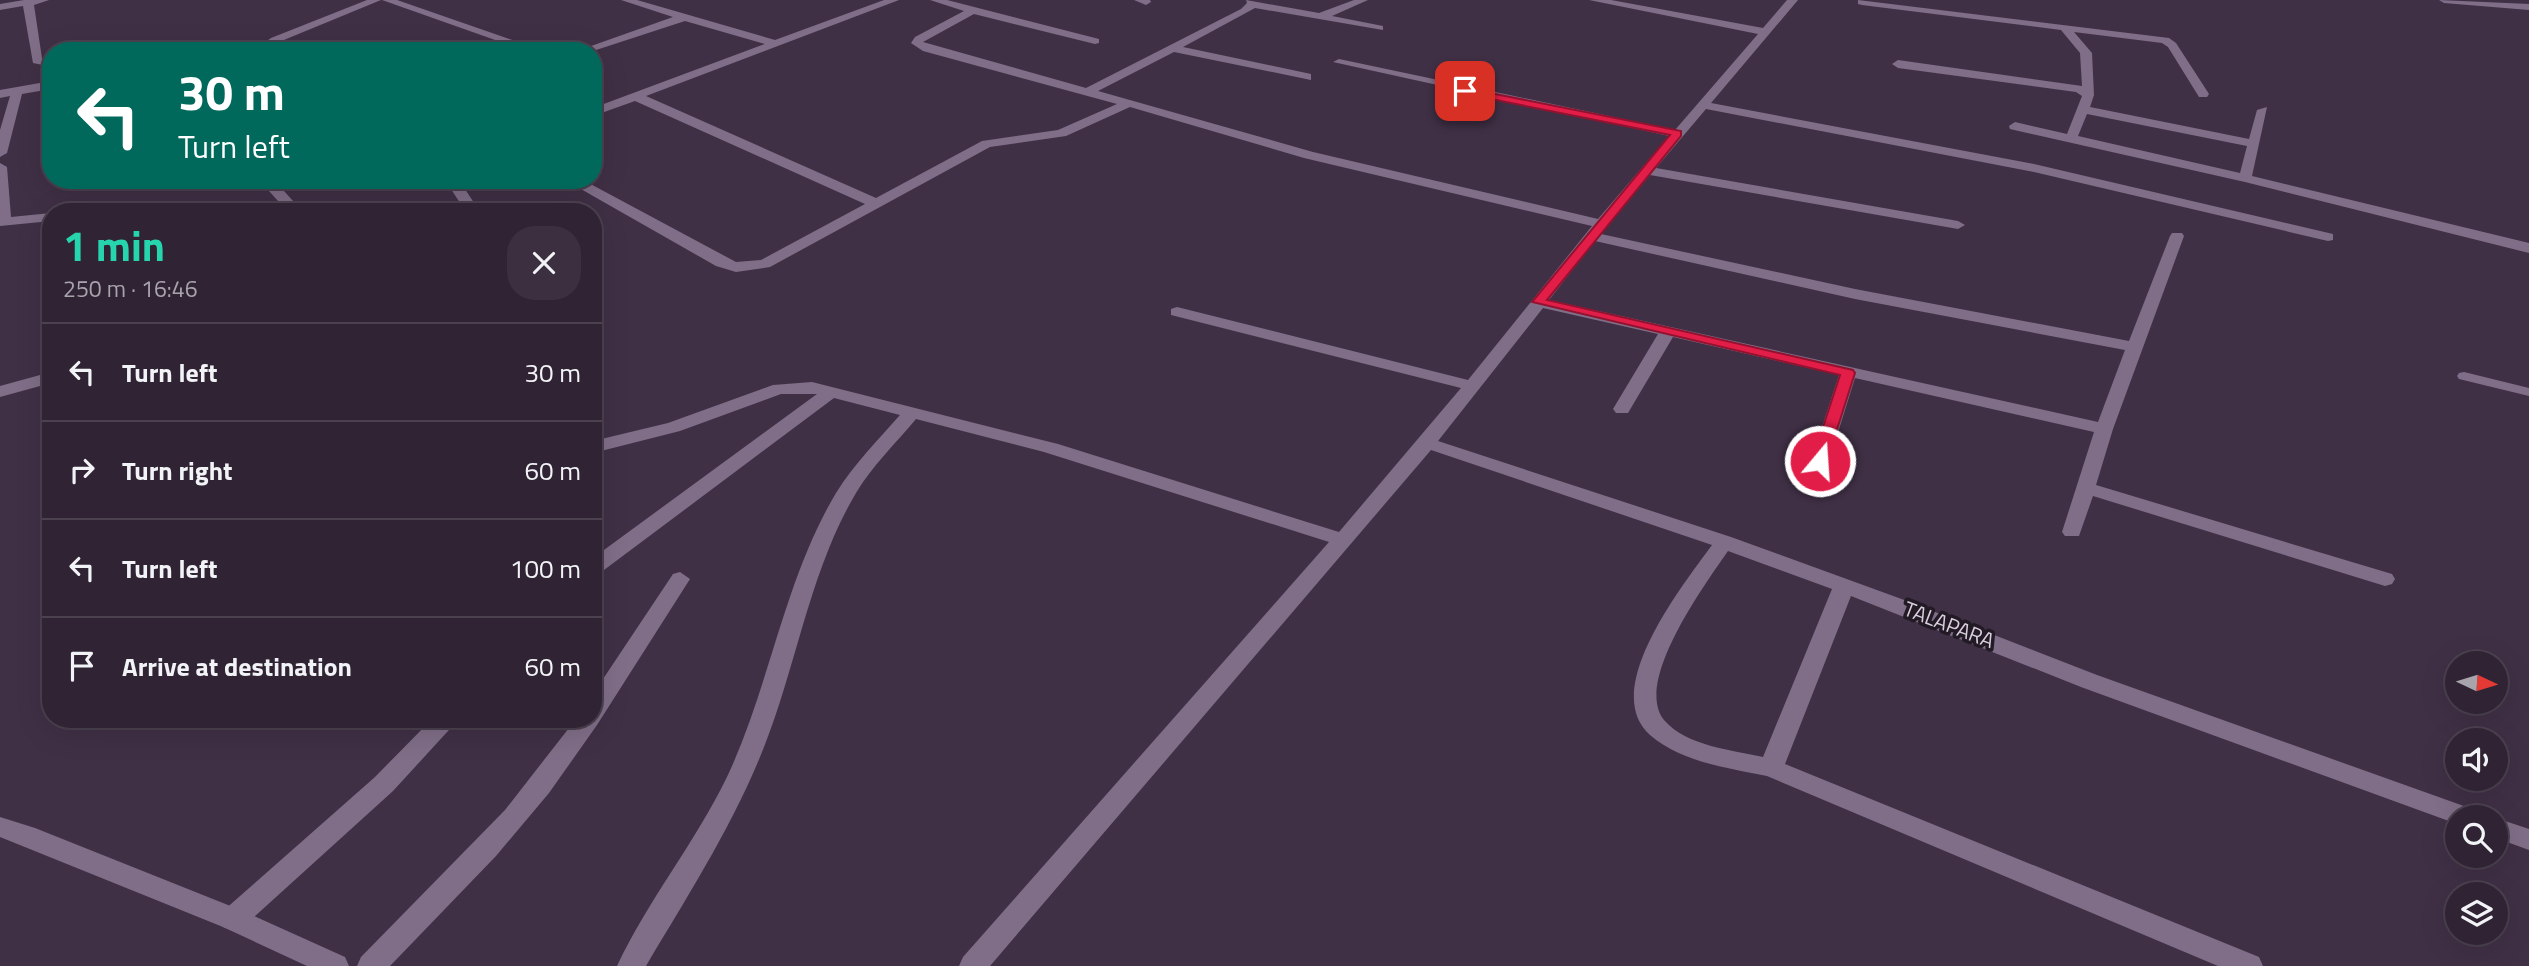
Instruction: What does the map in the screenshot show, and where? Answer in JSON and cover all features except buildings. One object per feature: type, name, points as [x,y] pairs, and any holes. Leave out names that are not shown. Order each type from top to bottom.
[{"type":"street","points":[[0,7],[44,0]]},
{"type":"street","points":[[271,42],[376,0]]},
{"type":"street","points":[[387,0],[511,42]]},
{"type":"street","points":[[626,0],[776,44]]},
{"type":"street","points":[[602,109],[892,0]]},
{"type":"street","points":[[935,0],[1095,41]]},
{"type":"street","points":[[1322,16],[1363,0]]},
{"type":"street","points":[[1594,0],[1765,32]]},
{"type":"street","points":[[973,966],[1427,443],[1590,236],[1793,0]]},
{"type":"street","points":[[1945,0],[1948,13]]},
{"type":"street","points":[[2444,0],[2529,7]]},
{"type":"street","points":[[1087,92],[1245,11],[1252,2],[1379,28]]},
{"type":"street","points":[[1862,2],[2165,40],[2172,45],[2203,94]]},
{"type":"street","points":[[28,3],[38,63]]},
{"type":"street","points":[[973,10],[917,43],[928,49],[1309,155],[1601,223]]},
{"type":"street","points":[[602,45],[685,17]]},
{"type":"street","points":[[2063,26],[2086,54],[2088,92],[2071,139]]},
{"type":"street","points":[[1172,48],[1307,78]]},
{"type":"street","points":[[1339,62],[1677,134]]},
{"type":"street","points":[[1898,64],[2069,87],[2088,92]]},
{"type":"street","points":[[0,94],[42,87]]},
{"type":"street","points":[[0,153],[18,91]]},
{"type":"street","points":[[635,96],[875,203]]},
{"type":"street","points":[[588,189],[721,263],[736,267],[765,264],[987,144],[1061,134],[1129,103]]},
{"type":"street","points":[[1702,104],[2034,168],[2328,237]]},
{"type":"street","points":[[2082,109],[2254,144]]},
{"type":"street","points":[[2245,178],[2263,110]]},
{"type":"street","points":[[2015,126],[2245,178],[2529,248]]},
{"type":"street","points":[[0,167],[4,189],[2,221],[42,218]]},
{"type":"street","points":[[1646,170],[1958,225]]},
{"type":"street","points":[[275,189],[288,203]]},
{"type":"street","points":[[1590,236],[1855,295],[2135,347]]},
{"type":"street","points":[[2072,532],[2104,429],[2177,236]]},
{"type":"street","points":[[1538,302],[2104,429]]},
{"type":"street","points":[[1177,312],[1473,386]]},
{"type":"street","points":[[1622,409],[1668,331]]},
{"type":"street","points":[[1820,461],[1848,373]]},
{"type":"street","points":[[0,392],[42,380]]},
{"type":"street","points":[[602,445],[674,427],[779,389],[812,387],[1051,448],[1343,540]]},
{"type":"street","points":[[602,561],[832,391]]},
{"type":"street","points":[[631,966],[708,836],[751,748],[816,562],[839,505],[854,481],[911,414]]},
{"type":"street","name":"TALAPARA","points":[[1427,443],[1724,542],[2089,681],[2445,809]]},
{"type":"street","points":[[2086,488],[2385,579]]},
{"type":"street","points":[[1724,542],[1661,639],[1647,675],[1645,703],[1654,725],[1676,741],[1702,753],[1771,768],[2249,966]]},
{"type":"street","points":[[602,699],[680,579]]},
{"type":"street","points":[[1771,768],[1844,587]]},
{"type":"street","points":[[233,919],[384,784],[438,728]]},
{"type":"street","points":[[371,966],[476,863],[529,803],[583,728]]},
{"type":"street","points":[[0,827],[26,835],[233,919],[335,966]]},
{"type":"street","points":[[2508,832],[2529,840]]},
{"type":"lane","points":[[2464,376],[2529,392]]},
{"type":"route","points":[[1465,91],[1677,134],[1538,302],[1848,373],[1820,461]]}]
